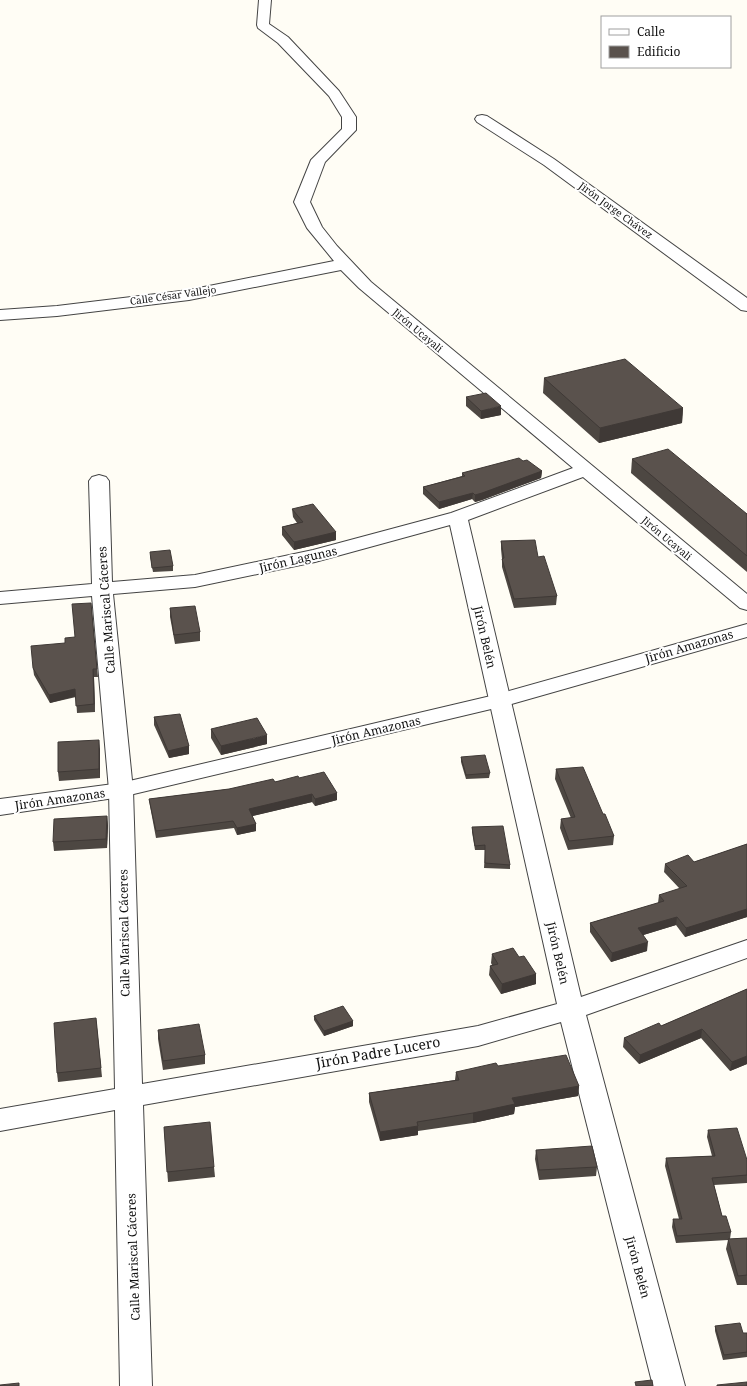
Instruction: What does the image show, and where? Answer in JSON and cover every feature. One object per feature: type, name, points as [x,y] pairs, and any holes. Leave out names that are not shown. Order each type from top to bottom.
[{"type":"street","name":"Jirón Ucayali","points":[[265,0],[263,25],[283,40],[334,94],[349,117],[349,130],[318,160],[302,202],[315,228],[331,249],[365,285],[747,604]]},
{"type":"street","name":"Jirón Jorge Chávez","points":[[482,119],[549,162],[747,306]]},
{"type":"street","name":"Calle César Vallejo","points":[[0,315],[57,311],[189,295],[345,264]]},
{"type":"street","name":"Jirón Lagunas","points":[[0,598],[195,581],[249,570],[369,542],[458,517],[585,470]]},
{"type":"street","name":"Calle Mariscal Cáceres","points":[[99,481],[102,590],[121,790],[136,1386]]},
{"type":"street","name":"Jirón Belén","points":[[458,517],[570,1010],[669,1386]]},
{"type":"street","name":"Jirón Amazonas","points":[[0,807],[121,790],[500,700],[747,630]]},
{"type":"street","name":"Jirón Padre Lucero","points":[[0,1120],[128,1096],[478,1036],[570,1010],[747,949]]},
{"type":"building","points":[[625,359],[683,408],[600,428],[544,378]]},
{"type":"building","points":[[486,393],[501,406],[481,411],[466,397]]},
{"type":"building","points":[[668,449],[747,514],[747,556],[632,459]]},
{"type":"building","points":[[519,458],[523,461],[527,460],[542,471],[482,493],[475,495],[473,493],[439,502],[423,487],[465,476],[462,473]]},
{"type":"building","points":[[313,504],[336,532],[294,542],[282,527],[303,522],[292,509]]},
{"type":"building","points":[[535,540],[538,557],[544,556],[557,596],[514,599],[502,559],[504,558],[501,541]]},
{"type":"building","points":[[170,550],[173,566],[152,568],[150,552]]},
{"type":"building","points":[[91,603],[97,669],[93,669],[94,704],[76,706],[75,689],[49,695],[33,668],[31,646],[65,643],[65,638],[75,637],[72,604]]},
{"type":"building","points":[[195,606],[200,632],[174,635],[170,608]]},
{"type":"building","points":[[180,714],[189,746],[168,751],[154,717]]},
{"type":"building","points":[[257,718],[267,735],[221,746],[211,729]]},
{"type":"building","points":[[99,740],[99,769],[58,772],[58,742]]},
{"type":"building","points":[[485,755],[490,773],[466,775],[461,757]]},
{"type":"building","points":[[583,767],[614,836],[569,841],[561,819],[575,817],[556,769]]},
{"type":"building","points":[[324,772],[337,793],[315,799],[312,794],[249,809],[256,824],[237,828],[233,821],[156,831],[149,799],[229,789],[273,779],[275,782],[298,776],[299,778]]},
{"type":"building","points":[[107,816],[106,839],[53,842],[54,819]]},
{"type":"building","points":[[503,826],[510,865],[485,863],[485,845],[475,846],[472,827]]},
{"type":"building","points":[[747,844],[747,909],[686,928],[677,917],[638,928],[648,942],[612,953],[590,923],[664,901],[659,895],[687,886],[665,864],[688,855],[694,862]]},
{"type":"building","points":[[513,948],[519,957],[524,956],[536,974],[502,984],[490,966],[498,964],[492,954]]},
{"type":"building","points":[[747,989],[747,1056],[732,1062],[702,1029],[640,1055],[624,1038],[659,1023],[661,1026]]},
{"type":"building","points":[[343,1006],[353,1021],[324,1031],[314,1016]]},
{"type":"building","points":[[96,1018],[101,1068],[57,1073],[54,1023]]},
{"type":"building","points":[[199,1024],[205,1055],[163,1061],[158,1030]]},
{"type":"building","points":[[566,1055],[579,1086],[512,1098],[515,1104],[473,1113],[417,1122],[418,1126],[380,1132],[369,1093],[459,1080],[456,1072],[496,1063],[498,1066]]},
{"type":"building","points":[[210,1122],[214,1167],[167,1172],[164,1127]]},
{"type":"building","points":[[737,1128],[747,1160],[747,1175],[712,1178],[722,1216],[726,1216],[731,1232],[677,1236],[673,1219],[682,1219],[666,1158],[715,1156],[708,1130]]},
{"type":"building","points":[[592,1146],[597,1167],[539,1170],[536,1150]]},
{"type":"building","points":[[747,1238],[747,1275],[738,1276],[728,1239]]},
{"type":"building","points":[[740,1323],[743,1333],[747,1333],[747,1352],[724,1355],[715,1326]]},
{"type":"building","points":[[652,1380],[653,1386],[636,1386],[635,1382]]},
{"type":"building","points":[[747,1382],[747,1386],[717,1386],[717,1385]]},
{"type":"building","points":[[19,1383],[19,1386],[0,1386],[0,1385]]}]
